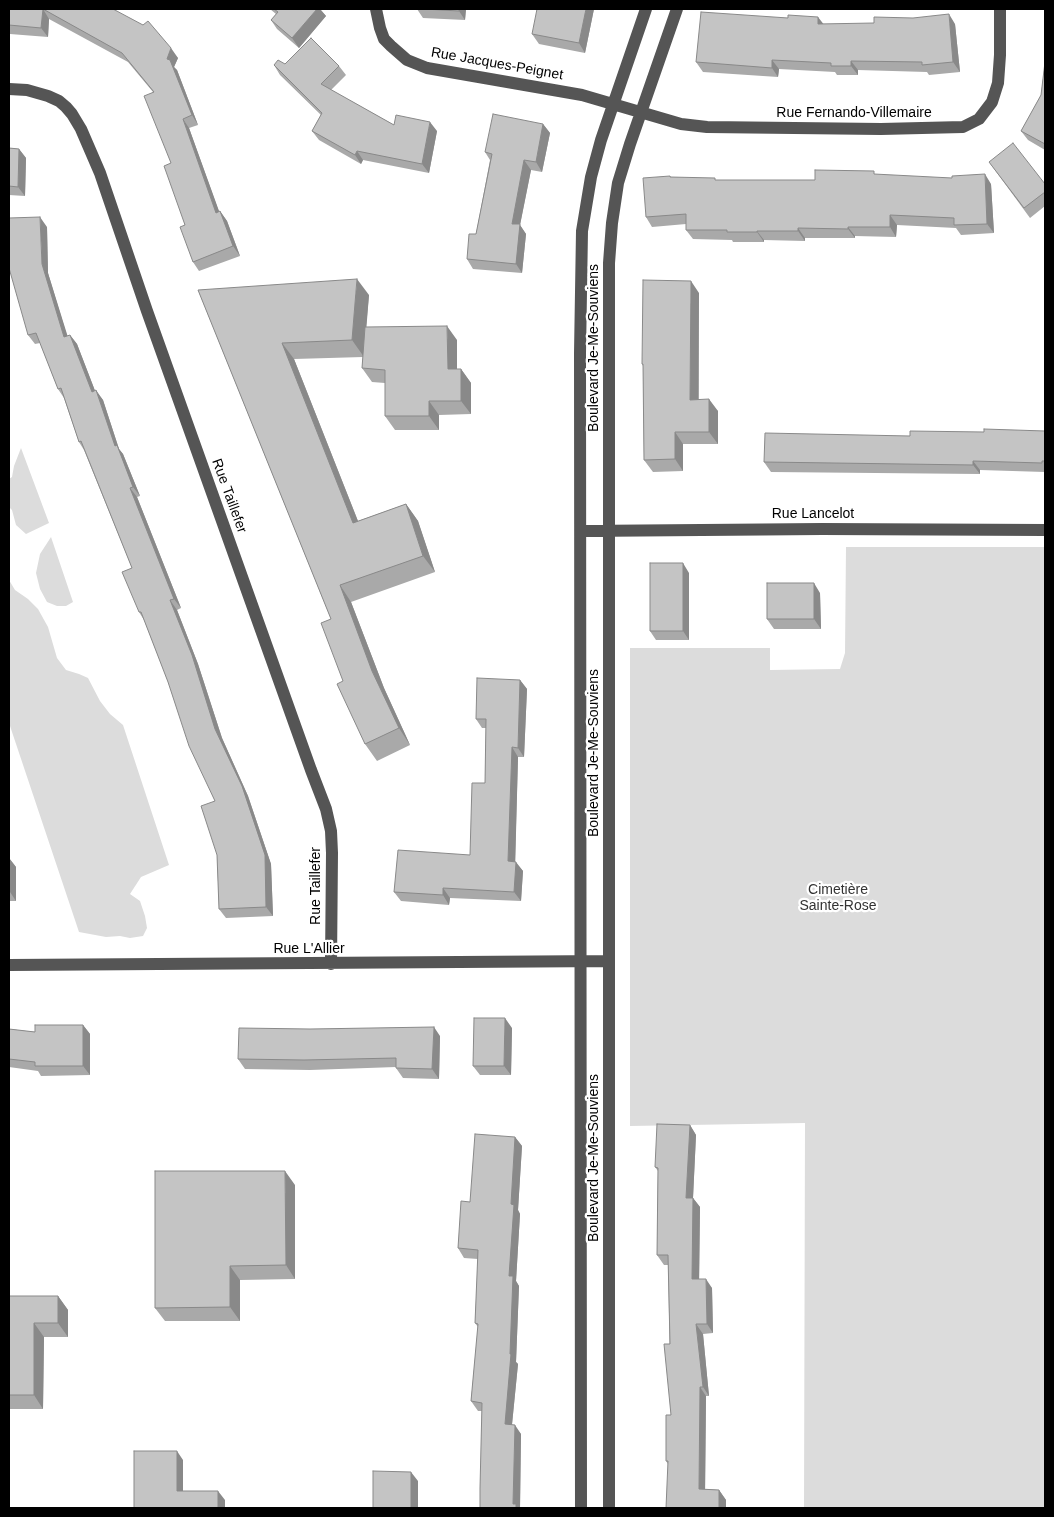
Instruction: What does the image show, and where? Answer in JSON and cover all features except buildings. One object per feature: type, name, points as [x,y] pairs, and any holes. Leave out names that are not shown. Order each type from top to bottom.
[{"type":"street","name":"Rue Jacques-Peignet","points":[[376,9],[384,39],[402,57],[417,65],[563,90],[614,103]]},
{"type":"street","name":"Boulevard Je-Me-Souviens","points":[[581,1508],[580,353],[582,231],[591,177],[646,9]]},
{"type":"street","name":"Boulevard Je-Me-Souviens","points":[[609,1508],[608,342],[610,244],[618,183],[677,9]]},
{"type":"street","name":"Rue Fernando-Villemaire","points":[[614,103],[681,124],[695,126],[881,129],[963,127],[979,119],[992,102],[996,92],[1000,71],[1000,9]]},
{"type":"street","name":"Rue Taillefer","points":[[9,89],[27,90],[48,96],[66,107],[81,129],[100,174],[326,809],[331,831],[332,853],[331,964]]},
{"type":"street","name":"Rue Lancelot","points":[[581,531],[1045,530]]},
{"type":"street","name":"Rue L'Allier","points":[[9,965],[609,961]]},
{"type":"green space","points":[[21,448],[49,523],[26,534],[16,525],[12,510],[9,507],[9,479],[12,477]]},
{"type":"green space","points":[[51,537],[73,602],[66,606],[57,606],[47,602],[40,589],[36,573],[40,554]]},
{"type":"green space","name":"Cimetière Sainte-Rose","points":[[846,547],[1045,547],[1045,1508],[804,1508],[805,1123],[630,1126],[630,648],[770,648],[770,670],[840,669],[845,653]]},
{"type":"green space","points":[[9,580],[15,590],[38,609],[48,627],[57,658],[66,670],[88,678],[100,701],[110,714],[123,725],[169,865],[141,877],[130,894],[140,901],[145,916],[147,928],[143,936],[130,938],[120,936],[106,937],[79,932],[9,723]]}]
